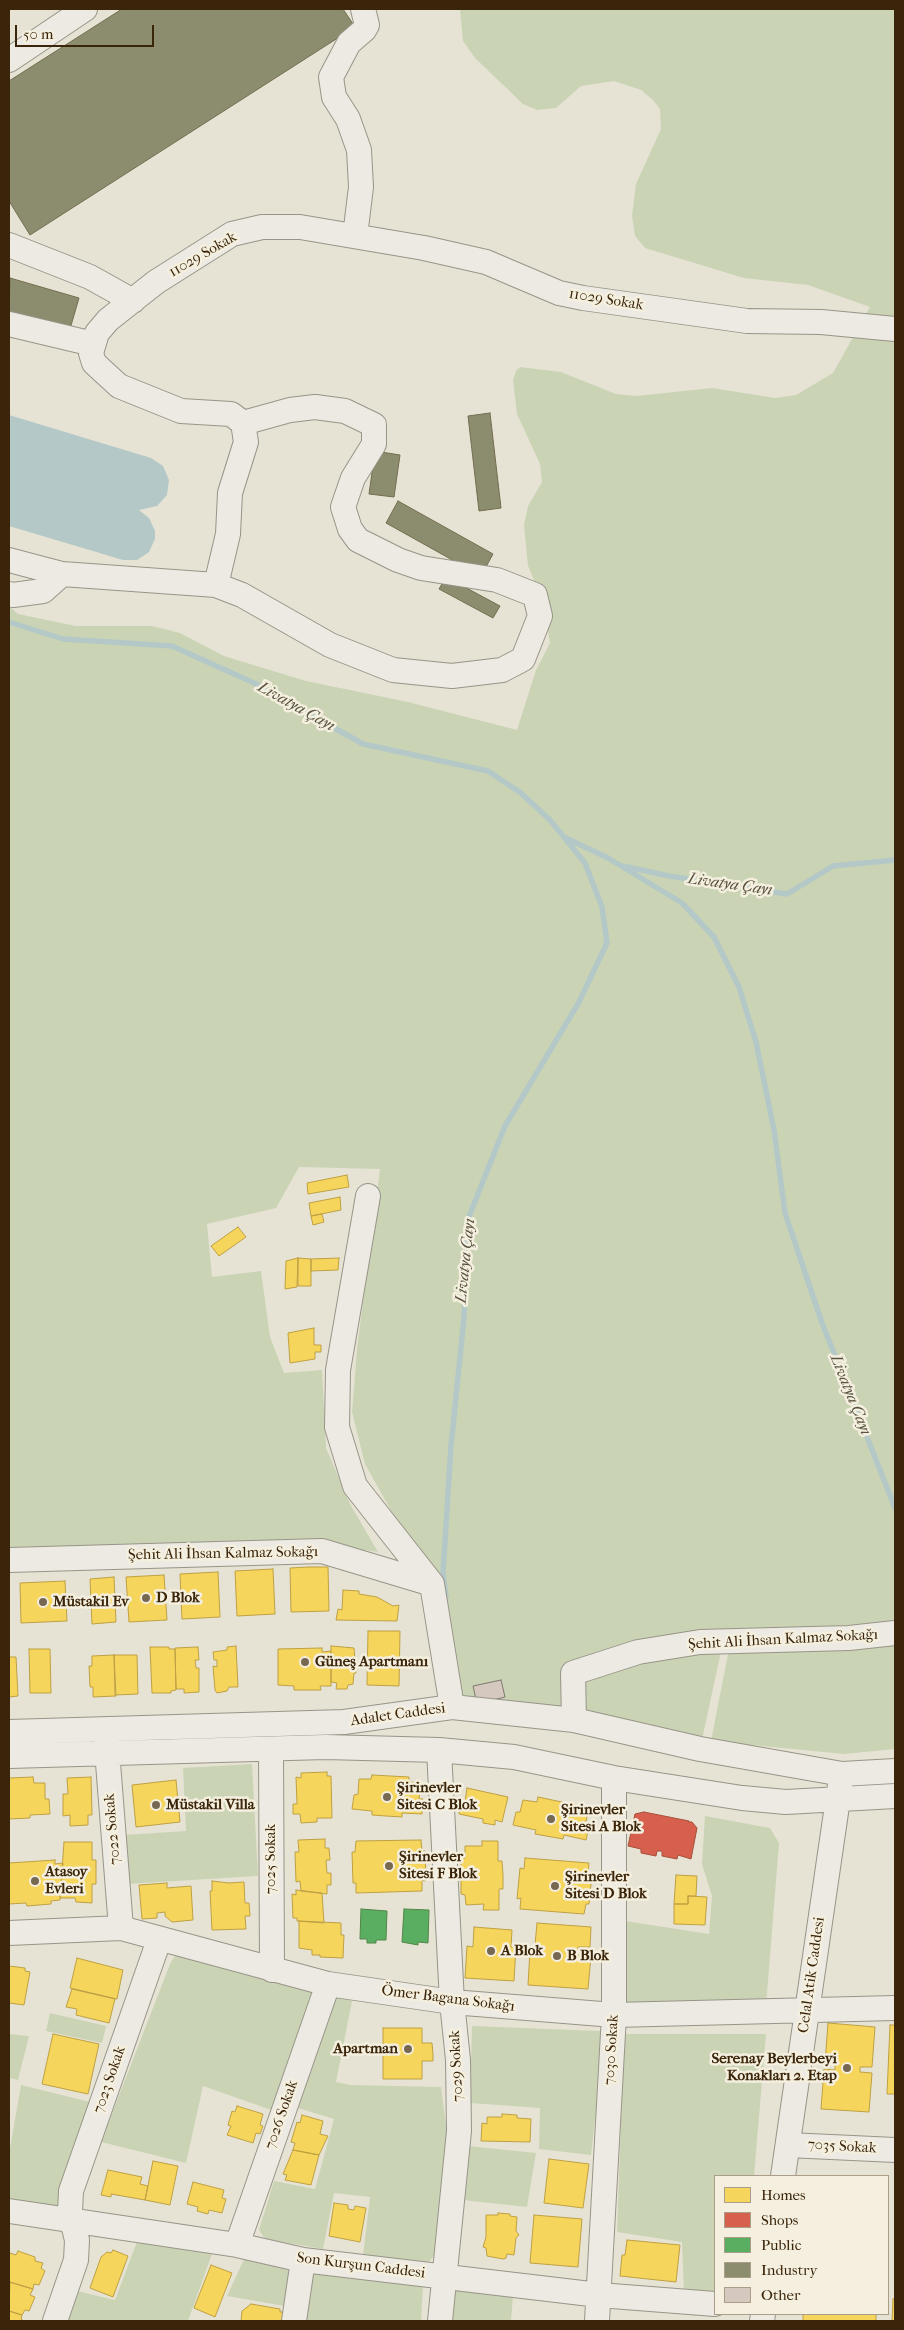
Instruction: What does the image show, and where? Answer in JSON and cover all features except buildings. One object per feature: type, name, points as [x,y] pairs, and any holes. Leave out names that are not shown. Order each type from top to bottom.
[{"type":"street","points":[[9,60],[85,9]]},
{"type":"street","points":[[354,236],[361,187],[359,150],[348,119],[334,97],[331,77],[348,43],[364,30],[366,25],[363,9]]},
{"type":"street","name":"11029 Sokak","points":[[93,344],[97,333],[108,320],[156,282],[232,234],[262,227],[300,227],[424,248],[486,262],[559,293],[582,298],[747,321],[821,322],[895,329]]},
{"type":"street","points":[[9,245],[90,277],[133,301]]},
{"type":"street","points":[[9,324],[93,344],[91,354],[94,363],[119,386],[181,411],[231,414],[243,423],[246,442],[230,493],[228,534],[216,585]]},
{"type":"street","points":[[9,560],[62,574],[216,585],[242,595],[330,645],[394,670],[452,676],[502,670],[523,659],[540,616],[534,595],[497,580],[421,568],[398,560],[358,540],[350,529],[343,507],[353,478],[374,444],[374,425],[345,411],[315,407],[290,410],[243,423]]},
{"type":"street","points":[[9,594],[43,591],[62,574]]},
{"type":"street","points":[[368,1196],[338,1370],[337,1427],[355,1486],[432,1584],[452,1707]]},
{"type":"street","name":"Şehit Ali İhsan Kalmaz Sokağı","points":[[9,1560],[322,1551],[432,1584]]},
{"type":"street","name":"Şehit Ali İhsan Kalmaz Sokağı","points":[[574,1720],[573,1673],[638,1652],[700,1642],[850,1638],[895,1633]]},
{"type":"street","name":"Adalet Caddesi","points":[[9,1756],[106,1742],[344,1722],[452,1707],[574,1720],[700,1749],[842,1774],[895,1771]]},
{"type":"street","name":"Adalet Caddesi","points":[[9,1732],[106,1742],[271,1749],[325,1747],[439,1750],[514,1757],[614,1778],[742,1798],[786,1802],[837,1801],[895,1796]]},
{"type":"street","name":"7022 Sokak","points":[[106,1742],[121,1928]]},
{"type":"street","name":"7025 Sokak","points":[[271,1749],[272,1970]]},
{"type":"street","name":"7029 Sokak","points":[[439,1750],[452,2002],[458,2060],[459,2131],[440,2321]]},
{"type":"street","name":"Celal Atik Caddesi","points":[[783,2175],[842,1774]]},
{"type":"street","name":"7030 Sokak","points":[[597,2321],[614,2015],[614,1778]]},
{"type":"street","name":"Ömer Bagana Sokağı","points":[[9,1933],[121,1928],[159,1940],[328,1984],[452,2002],[614,2015],[895,2008]]},
{"type":"street","name":"7023 Sokak","points":[[55,2321],[76,2260],[77,2240],[72,2221],[71,2191],[159,1940]]},
{"type":"street","name":"7026 Sokak","points":[[237,2245],[328,1984]]},
{"type":"street","name":"7035 Sokak","points":[[788,2145],[895,2150]]},
{"type":"street","name":"Son Kurşun Caddesi","points":[[9,2211],[237,2245],[303,2260],[599,2295],[714,2304]]},
{"type":"street","points":[[294,2321],[303,2260]]},
{"type":"green space","points":[[460,9],[895,9],[895,1622],[725,1633],[700,1749],[452,1707],[432,1584],[365,1464],[352,1412],[357,1349],[380,1169],[299,1167],[276,1208],[207,1224],[212,1277],[261,1271],[270,1337],[284,1373],[322,1370],[326,1448],[350,1504],[378,1552],[312,1543],[9,1547],[9,606],[18,614],[76,626],[152,626],[180,633],[224,656],[306,681],[408,702],[517,730],[536,670],[550,643],[543,601],[528,566],[524,525],[528,506],[542,482],[540,464],[517,414],[513,380],[516,371],[520,367],[561,372],[616,394],[636,396],[712,388],[775,398],[796,395],[833,373],[870,307],[808,285],[744,278],[645,248],[635,236],[632,216],[636,184],[661,129],[660,109],[641,90],[614,81],[581,86],[556,108],[537,110],[523,104],[475,58],[463,41]]},
{"type":"green space","points":[[895,1640],[895,1749],[844,1754],[711,1741],[729,1649]]},
{"type":"green space","points":[[252,1764],[258,1876],[126,1884],[123,1835],[186,1831],[183,1768]]},
{"type":"green space","points":[[705,1816],[770,1828],[779,1843],[766,2006],[621,2002],[619,1920],[709,1934],[712,1896],[702,1864]]},
{"type":"green space","points":[[177,1953],[311,1987],[315,1995],[277,2112],[203,2086],[186,2163],[101,2142],[170,1964]]},
{"type":"green space","points":[[332,1993],[352,2001],[336,2082],[351,2085],[441,2087],[447,2133],[437,2252],[429,2262],[363,2255],[370,2197],[334,2193],[323,2249],[265,2239],[259,2230],[274,2181],[315,2189],[334,2119],[295,2107]]},
{"type":"green space","points":[[50,2013],[106,2026],[102,2043],[46,2031]]},
{"type":"green space","points":[[472,2026],[600,2031],[603,2048],[591,2155],[539,2149],[540,2108],[470,2103]]},
{"type":"green space","points":[[9,2034],[29,2036],[18,2080],[9,2078]]},
{"type":"green space","points":[[624,2034],[766,2034],[754,2175],[714,2175],[714,2294],[684,2293],[682,2242],[617,2232]]},
{"type":"green space","points":[[21,2085],[98,2104],[61,2209],[9,2201],[9,2154]]},
{"type":"green space","points":[[468,2146],[536,2153],[527,2207],[463,2200]]},
{"type":"green space","points":[[138,2239],[213,2251],[188,2321],[67,2321],[77,2291],[115,2300]]},
{"type":"green space","points":[[245,2257],[282,2266],[290,2272],[290,2307],[227,2296]]},
{"type":"green space","points":[[312,2273],[423,2286],[421,2321],[306,2321]]},
{"type":"green space","points":[[463,2287],[513,2296],[511,2321],[449,2321],[449,2294]]},
{"type":"shaded area","points":[[9,415],[151,458],[163,466],[169,480],[167,495],[157,506],[139,510],[149,518],[155,531],[155,539],[149,552],[137,560],[123,560],[9,526]]},
{"type":"waterway","name":"Livatya Çayı","points":[[9,622],[63,639],[172,646],[254,683],[363,744],[488,771],[521,793],[550,820],[585,863],[602,907],[607,943],[579,1002],[505,1126],[468,1219],[464,1318],[451,1446],[443,1573],[446,1596]]},
{"type":"waterway","name":"Livatya Çayı","points":[[566,838],[608,858],[682,903],[714,937],[739,987],[756,1042],[774,1130],[785,1213],[822,1323],[895,1508]]},
{"type":"waterway","name":"Livatya Çayı","points":[[623,866],[669,876],[787,894],[833,866],[895,860]]},
{"type":"place","name":"D Blok","points":[[146,1598]]},
{"type":"place","name":"Müstakil Ev","points":[[43,1602]]},
{"type":"place","name":"Güneş Apartmanı","points":[[305,1662]]},
{"type":"place","name":"Şirinevler Sitesi C Blok","points":[[387,1797]]},
{"type":"place","name":"Müstakil Villa","points":[[156,1805]]},
{"type":"place","name":"Şirinevler Sitesi A Blok","points":[[551,1819]]},
{"type":"place","name":"Şirinevler Sitesi F Blok","points":[[389,1866]]},
{"type":"place","name":"Atasoy Evleri","points":[[35,1881]]},
{"type":"place","name":"Şirinevler Sitesi D Blok","points":[[555,1886]]},
{"type":"place","name":"A Blok","points":[[491,1951]]},
{"type":"place","name":"B Blok","points":[[557,1956]]},
{"type":"place","name":"Apartman","points":[[408,2049]]},
{"type":"place","name":"Serenay Beylerbeyi Konakları 2. Etap","points":[[847,2068]]}]
